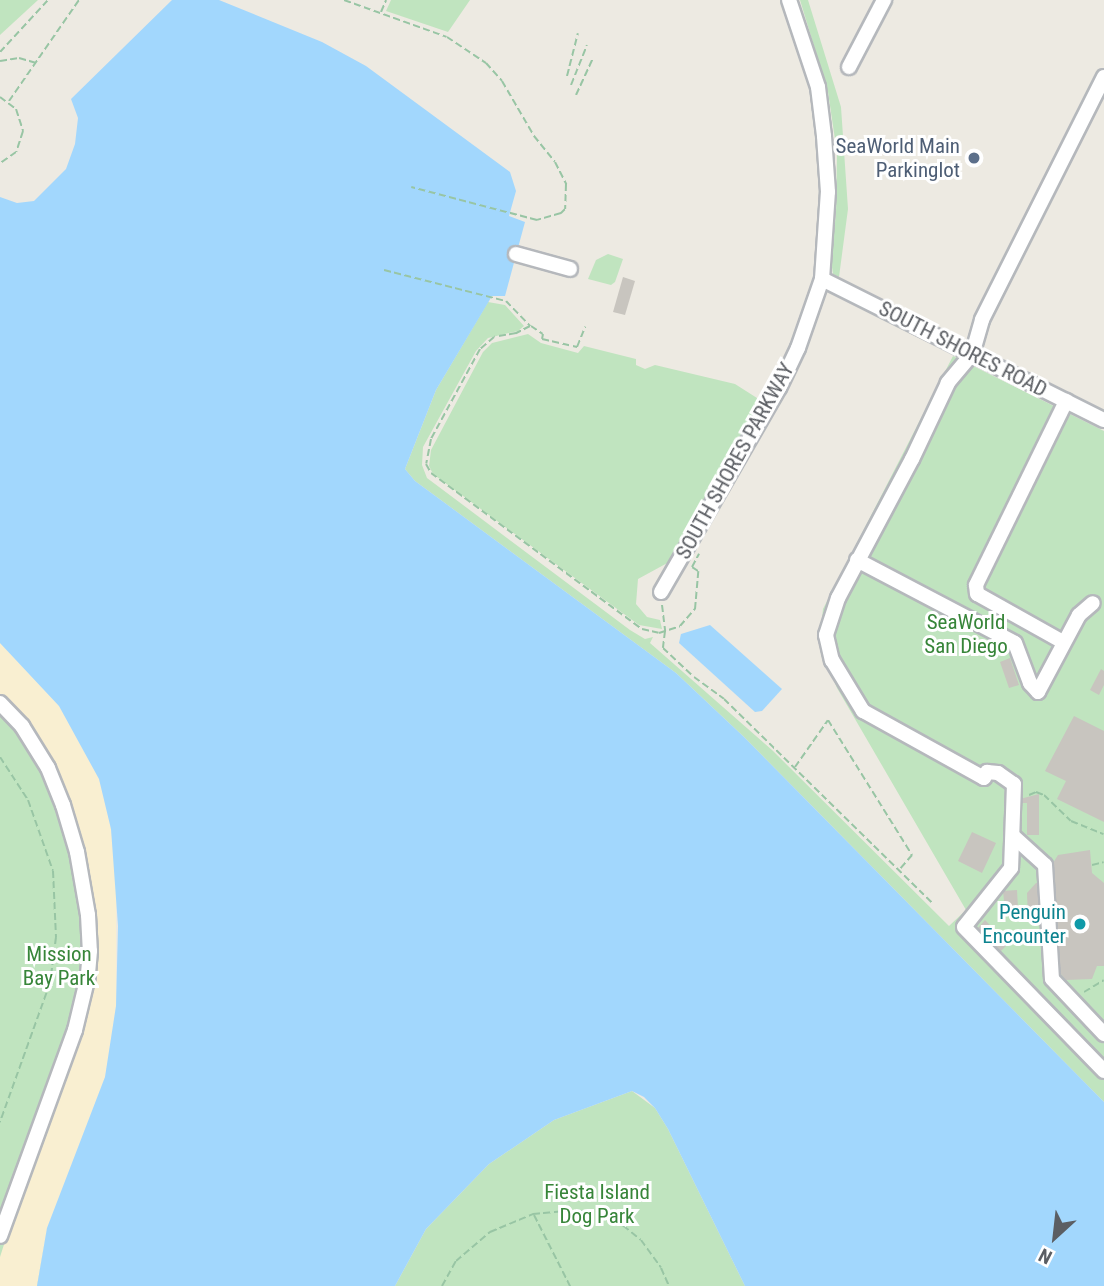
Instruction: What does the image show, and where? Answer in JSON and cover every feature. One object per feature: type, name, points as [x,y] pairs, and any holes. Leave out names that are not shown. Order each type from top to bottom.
[{"type":"street","name":"SOUTH SHORES PARKWAY","points":[[661,592],[779,388],[798,348],[822,279],[828,192],[824,136],[818,88],[789,0]]},
{"type":"street","points":[[849,67],[884,0]]},
{"type":"street","points":[[1104,77],[982,320],[972,354],[948,383],[912,459],[838,598],[827,635],[832,660],[863,711],[984,778],[988,772],[998,773],[1014,784],[1011,868],[964,927],[1104,1071]]},
{"type":"street","points":[[516,254],[570,269]]},
{"type":"street","name":"SOUTH SHORES ROAD","points":[[822,279],[1104,420]]},
{"type":"street","points":[[1063,642],[977,594],[976,585],[1066,401]]},
{"type":"street","points":[[857,560],[1015,643],[1030,683],[1038,692],[1079,615],[1093,603]]},
{"type":"street","points":[[0,703],[28,737],[48,768],[63,805],[77,852],[88,915],[90,951],[88,976],[75,1030],[0,1236]]},
{"type":"street","points":[[1013,836],[1045,866],[1052,979],[1104,1034]]},
{"type":"path","points":[[0,52],[48,0]]},
{"type":"path","points":[[9,101],[79,0]]},
{"type":"path","points":[[344,0],[447,37],[486,63],[502,81],[566,184],[565,209],[561,213],[537,220],[411,187]]},
{"type":"path","points":[[380,13],[386,0]]},
{"type":"path","points":[[566,76],[578,33]]},
{"type":"path","points":[[571,85],[587,45]]},
{"type":"path","points":[[0,61],[19,58],[36,63]]},
{"type":"path","points":[[576,95],[593,58]]},
{"type":"path","points":[[0,97],[9,101],[22,120],[23,131],[16,152],[0,163]]},
{"type":"path","points":[[384,270],[506,301],[530,326],[543,334],[542,339],[577,348],[584,327]]},
{"type":"path","points":[[530,326],[516,333],[494,337],[480,349],[431,439],[426,464],[431,473],[642,629],[665,631],[680,626],[695,609],[698,571],[692,566],[699,554],[688,546]]},
{"type":"path","points":[[661,592],[665,631],[663,648],[694,677],[724,699],[933,904]]},
{"type":"path","points":[[795,768],[828,720],[912,855],[899,870]]},
{"type":"path","points":[[0,757],[27,800],[52,871],[56,937],[50,983],[0,1122]]},
{"type":"path","points":[[1014,795],[1036,792],[1071,821],[1104,834]]},
{"type":"path","points":[[1091,865],[1104,862]]},
{"type":"path","points":[[1071,999],[1104,980]]},
{"type":"path","points":[[442,1286],[456,1261],[489,1232],[533,1214],[576,1210],[615,1219],[641,1240],[661,1268],[669,1286]]},
{"type":"path","points":[[533,1214],[570,1286]]},
{"type":"green space","points":[[0,0],[38,0],[0,35]]},
{"type":"green space","points":[[391,0],[470,0],[448,32],[386,11]]},
{"type":"green space","points":[[800,0],[808,0],[841,107],[848,209],[839,277],[833,274],[831,260],[836,213],[837,153],[828,92]]},
{"type":"green space","points":[[608,254],[623,259],[615,282],[611,285],[588,279],[596,260]]},
{"type":"green space","name":"SeaWorld San Diego","points":[[488,302],[505,305],[524,326],[518,331],[488,338],[476,351],[423,447],[422,465],[427,478],[630,630],[645,639],[653,637],[650,643],[772,750],[949,926],[966,910],[837,688],[819,645],[823,609],[953,356],[1104,431],[1104,1102],[744,737],[676,673],[415,481],[405,469],[436,390]]},
{"type":"green space","points":[[528,334],[541,343],[578,353],[584,346],[636,359],[636,365],[645,369],[655,365],[735,384],[757,398],[760,409],[755,419],[671,561],[638,579],[636,604],[647,617],[660,620],[662,629],[639,625],[433,474],[429,466],[431,450],[483,352],[492,343]]},
{"type":"green space","name":"Mission Bay Park","points":[[0,643],[111,829],[37,1286],[0,1286]]},
{"type":"green space","name":"Fiesta Island Dog Park","points":[[632,1091],[655,1108],[668,1129],[745,1286],[395,1286],[426,1229],[489,1164],[554,1120]]},
{"type":"sand","points":[[0,643],[59,706],[99,779],[111,829],[116,874],[116,1006],[105,1077],[47,1228],[37,1286],[0,1286],[0,1257],[93,967],[74,824],[0,698]]},
{"type":"water","points":[[172,0],[219,0],[322,42],[366,66],[510,172],[516,191],[509,216],[525,222],[505,296],[492,296],[436,390],[405,469],[415,481],[676,673],[744,737],[1104,1102],[1104,1286],[745,1286],[668,1129],[655,1108],[644,1097],[632,1091],[554,1120],[489,1164],[426,1229],[395,1286],[37,1286],[47,1228],[105,1077],[116,1006],[118,926],[111,829],[99,779],[59,706],[0,643],[0,197],[17,203],[34,201],[66,169],[75,144],[78,118],[71,99]]},
{"type":"water","points":[[710,625],[782,689],[762,711],[755,712],[679,643],[681,634]]},
{"type":"building","points":[[623,277],[635,281],[625,315],[613,312]]},
{"type":"building","points":[[1010,658],[1019,685],[1009,688],[1000,662]]},
{"type":"building","points":[[1101,669],[1104,671],[1104,685],[1099,695],[1090,690]]},
{"type":"building","points":[[1074,716],[1104,731],[1104,822],[1057,799],[1066,781],[1045,771]]},
{"type":"building","points":[[1039,794],[1039,835],[1027,835],[1027,803],[1020,803],[1020,799]]},
{"type":"building","points":[[972,832],[996,843],[982,873],[958,861]]},
{"type":"building","name":"Penguin Encounter","points":[[1090,850],[1092,873],[1104,883],[1104,966],[1097,966],[1092,979],[1066,980],[1060,973],[1053,863],[1058,855]]},
{"type":"building","points":[[1036,883],[1042,883],[1044,920],[1028,921],[1027,893]]},
{"type":"building","points":[[1017,890],[1018,908],[1005,910],[1003,891]]},
{"type":"building","points":[[985,920],[1008,944],[1001,951],[978,928]]},
{"type":"place","name":"SeaWorld Main Parkinglot","points":[[974,158]]},
{"type":"place","name":"Penguin Encounter","points":[[1080,924]]}]
